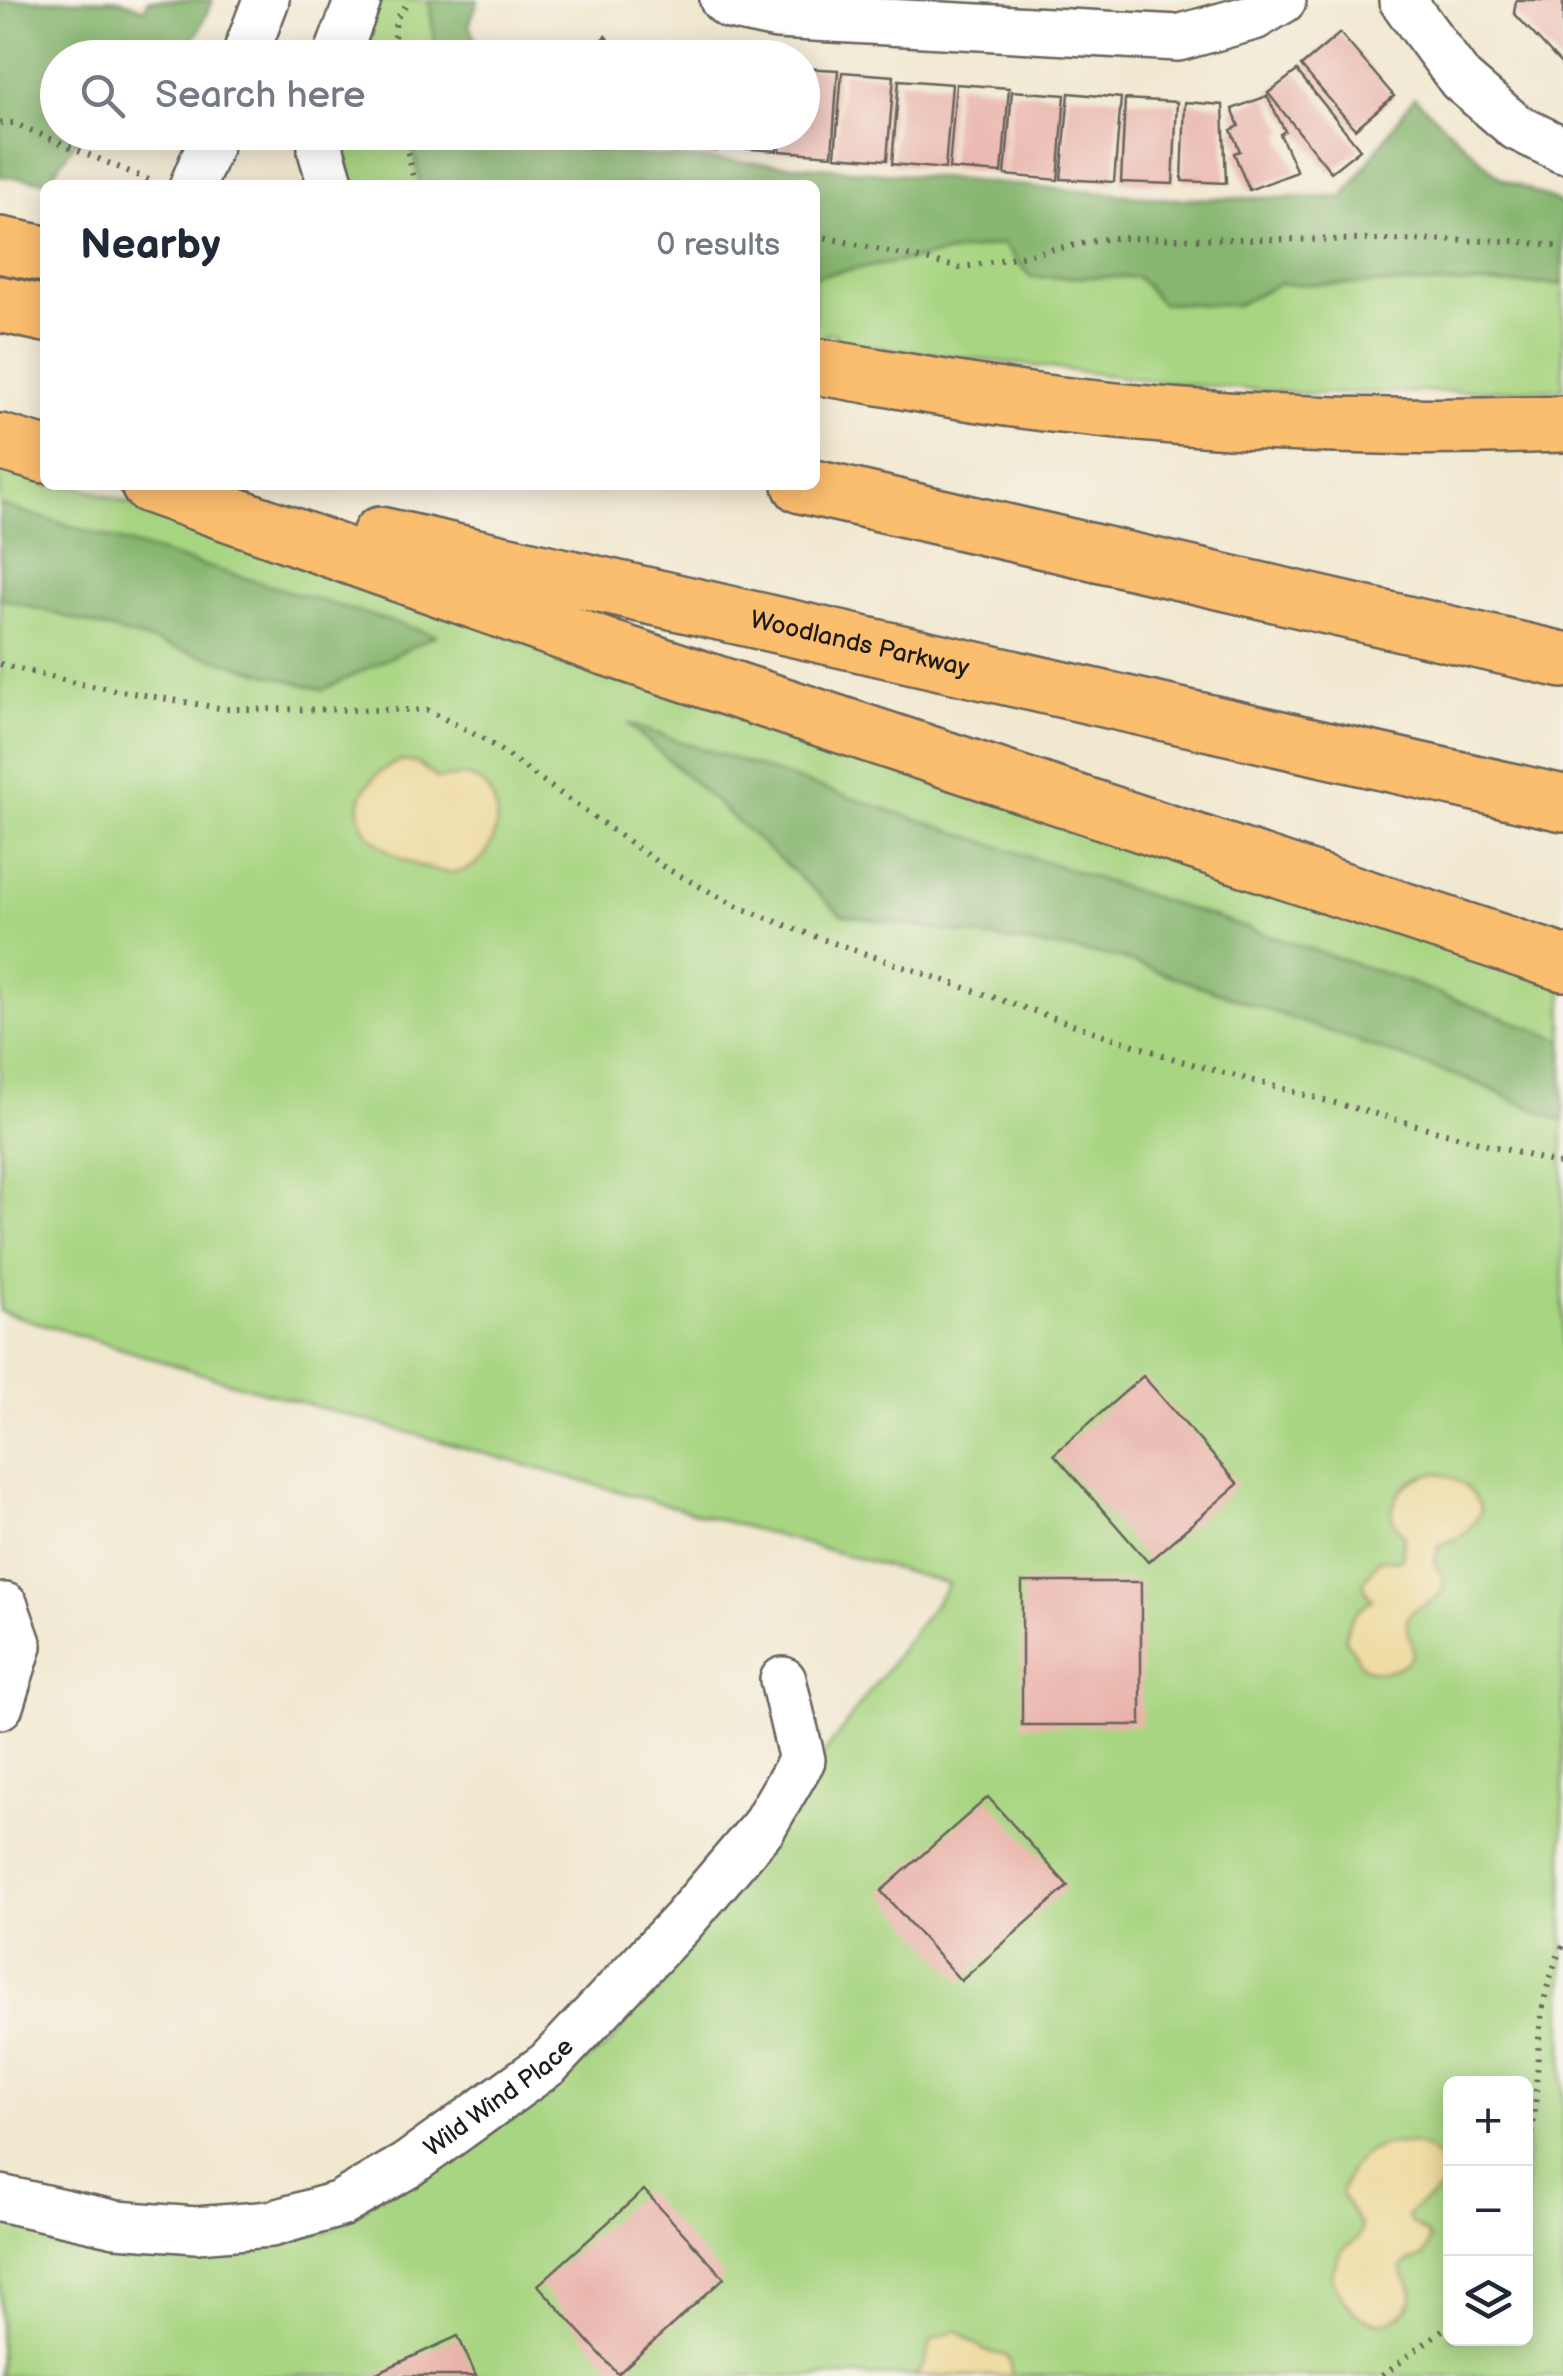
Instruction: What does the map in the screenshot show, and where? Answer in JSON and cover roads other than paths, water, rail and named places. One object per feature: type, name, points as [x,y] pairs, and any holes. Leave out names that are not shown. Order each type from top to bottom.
[{"type":"main road","points":[[0,245],[40,253]]},
{"type":"main road","points":[[0,304],[40,313]]},
{"type":"main road","points":[[820,367],[1068,406],[1266,424],[1439,428],[1563,424]]},
{"type":"main road","points":[[0,442],[40,454]]},
{"type":"main road","points":[[820,489],[1563,660]]},
{"type":"main road","points":[[163,490],[608,648],[1563,963]]},
{"type":"main road","name":"Woodlands Parkway","points":[[180,490],[1563,802]]},
{"type":"street","points":[[251,40],[266,0]]},
{"type":"street","points":[[343,40],[358,0]]},
{"type":"street","points":[[723,0],[730,6],[776,16],[1106,17],[1178,38],[1254,17],[1283,0]]},
{"type":"street","points":[[1402,0],[1461,80],[1516,127],[1563,150]]},
{"type":"street","points":[[195,180],[208,150]]},
{"type":"street","points":[[321,150],[330,180]]},
{"type":"street","points":[[0,1706],[19,1646],[5,1606]]},
{"type":"street","name":"Wild Wind Place","points":[[0,2198],[116,2224],[196,2230],[270,2224],[340,2204],[406,2166],[548,2064],[682,1922],[763,1827],[802,1760],[783,1680]]}]
